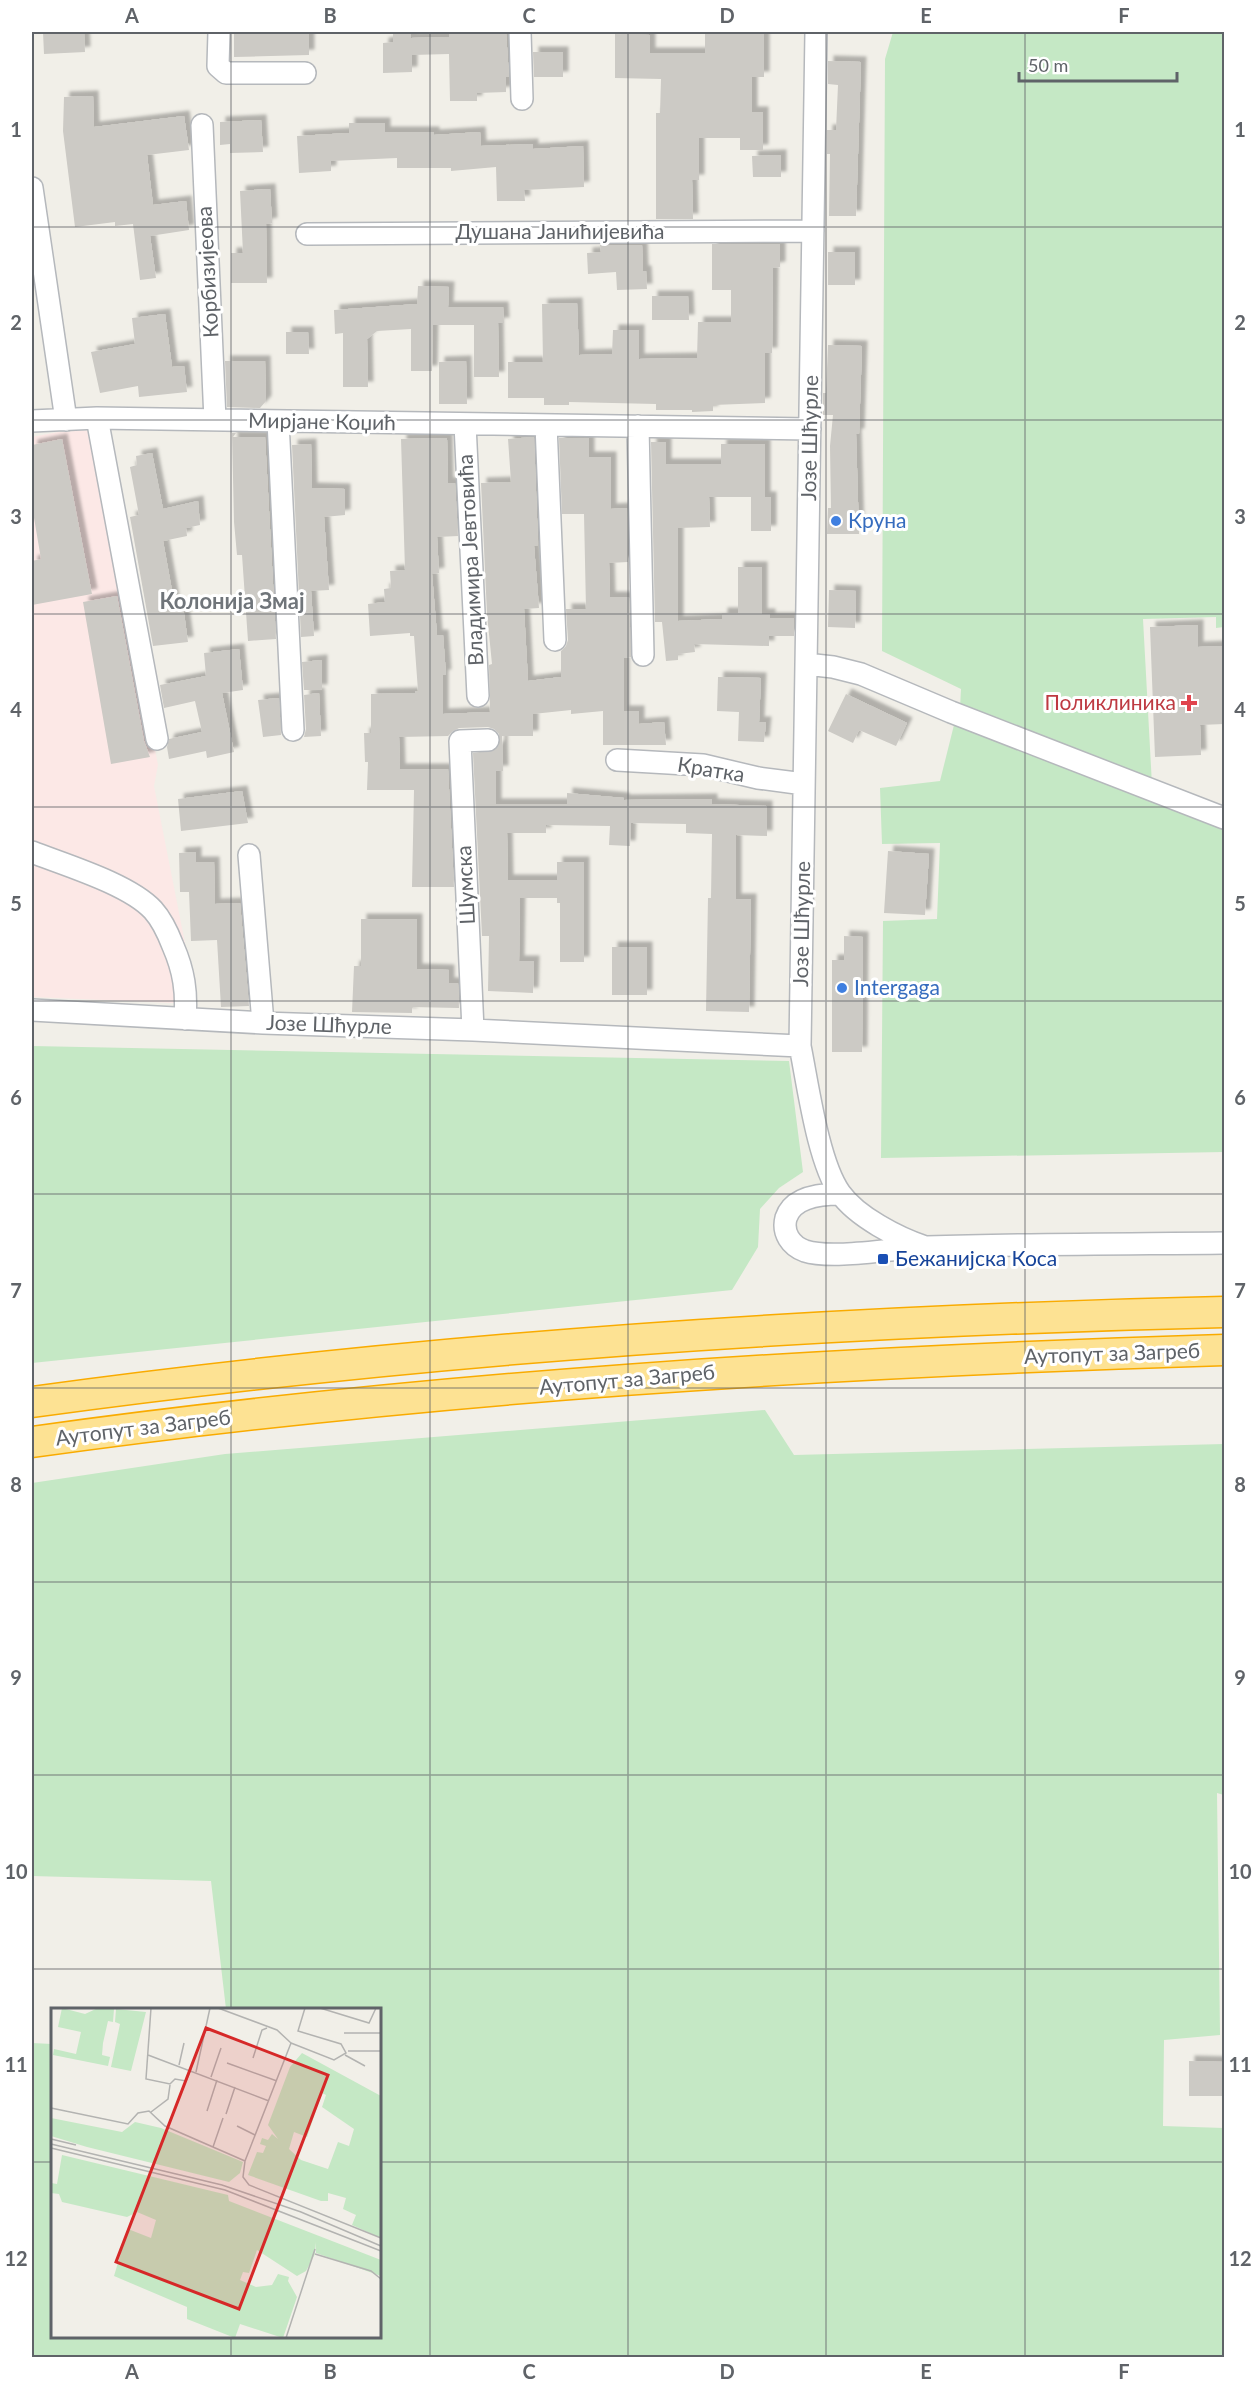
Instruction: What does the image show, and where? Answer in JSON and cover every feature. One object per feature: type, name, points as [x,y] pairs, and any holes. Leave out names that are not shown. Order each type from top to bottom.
[{"type":"highway","name":"Аутопут за Загреб","points":[[32,1402],[285,1372],[680,1337],[945,1322],[1224,1312]]},
{"type":"highway","name":"Аутопут за Загреб","points":[[32,1442],[336,1406],[713,1373],[918,1361],[1224,1350]]},
{"type":"street","points":[[219,32],[218,66],[226,73],[305,73]]},
{"type":"street","points":[[520,32],[522,99]]},
{"type":"street","name":"Јозе Шћурле","points":[[32,1010],[263,1023],[473,1030],[800,1046],[816,32]]},
{"type":"street","name":"Корбизијеова","points":[[202,125],[215,420]]},
{"type":"street","points":[[32,188],[66,420]]},
{"type":"street","name":"Душана Јанићијевића","points":[[307,234],[813,231]]},
{"type":"street","points":[[97,418],[157,739]]},
{"type":"street","name":"Мирјане Коџић","points":[[32,421],[97,418],[810,429]]},
{"type":"street","points":[[278,421],[293,730]]},
{"type":"street","name":"Владимира Јевтовића","points":[[465,424],[478,696]]},
{"type":"street","points":[[546,425],[555,640]]},
{"type":"street","points":[[638,426],[643,655]]},
{"type":"street","points":[[806,664],[833,667],[861,674],[951,712],[1224,818]]},
{"type":"street","name":"Шумска","points":[[473,1030],[459,741],[488,740]]},
{"type":"street","name":"Кратка","points":[[617,760],[703,765],[758,778],[804,784]]},
{"type":"street","points":[[32,852],[112,884],[141,900],[153,910],[169,935],[183,971],[187,994],[185,1019]]},
{"type":"street","points":[[249,855],[263,1023]]},
{"type":"street","points":[[800,1046],[820,1141],[831,1176],[840,1194],[889,1233],[925,1247]]},
{"type":"street","points":[[840,1194],[821,1194],[796,1204],[790,1210],[785,1226],[791,1242],[805,1251],[825,1254],[925,1247],[1224,1243]]},
{"type":"shaded area","points":[[93,430],[158,765],[154,786],[197,1004],[32,997],[32,437],[58,432]]},
{"type":"green space","points":[[893,32],[1224,32],[1224,627],[1216,628],[1216,617],[1143,619],[1152,785],[960,708],[961,689],[882,651],[885,59]]},
{"type":"green space","points":[[956,717],[1224,820],[1224,1152],[881,1158],[883,921],[937,919],[940,843],[882,844],[880,788],[940,781]]},
{"type":"green space","points":[[32,1046],[789,1061],[803,1172],[779,1188],[760,1209],[758,1247],[732,1290],[32,1363]]},
{"type":"green space","points":[[765,1410],[794,1455],[1224,1444],[1224,1795],[1217,1793],[1220,2035],[1164,2040],[1163,2126],[1224,2128],[1224,2357],[32,2357],[32,2043],[51,2044],[51,2338],[381,2338],[381,2008],[226,2008],[211,1881],[32,1876],[32,1483],[225,1454]]},
{"type":"building","points":[[43,32],[84,32],[85,52],[44,54]]},
{"type":"building","points":[[234,32],[309,32],[309,55],[234,57]]},
{"type":"building","points":[[393,32],[411,32],[411,38],[449,37],[449,32],[506,32],[509,77],[506,77],[506,92],[477,93],[477,101],[450,101],[449,54],[412,55],[412,72],[383,73],[383,43],[393,42]]},
{"type":"building","points":[[705,32],[764,32],[764,77],[752,77],[752,112],[763,112],[763,150],[740,150],[740,138],[699,138],[699,180],[692,180],[693,219],[656,219],[656,113],[660,113],[661,79],[615,78],[615,34],[650,35],[650,53],[705,53]]},
{"type":"building","points":[[533,52],[563,52],[563,77],[534,77]]},
{"type":"building","points":[[828,61],[861,62],[856,216],[829,216],[830,154],[827,154],[827,130],[836,130],[838,85],[828,84]]},
{"type":"building","points":[[93,96],[94,127],[184,116],[189,150],[147,155],[153,205],[186,201],[189,230],[150,236],[156,278],[140,280],[133,224],[115,226],[115,222],[75,227],[63,131],[64,97]]},
{"type":"building","points":[[261,120],[263,152],[230,153],[230,144],[220,145],[220,122]]},
{"type":"building","points":[[349,123],[385,123],[385,132],[434,132],[434,135],[480,132],[481,146],[533,144],[533,149],[583,146],[584,187],[524,190],[525,201],[497,201],[496,167],[451,171],[451,168],[397,168],[397,158],[331,161],[331,171],[299,173],[297,136],[349,133]]},
{"type":"building","points":[[781,155],[781,177],[753,177],[752,156]]},
{"type":"building","points":[[270,189],[272,223],[266,224],[267,283],[231,283],[231,253],[243,253],[240,191]]},
{"type":"building","points":[[712,244],[780,244],[780,267],[773,268],[772,353],[765,353],[765,403],[713,405],[713,411],[692,412],[692,410],[656,410],[656,404],[569,402],[569,405],[544,405],[544,398],[508,398],[508,362],[543,362],[542,304],[577,303],[579,355],[612,354],[613,330],[639,330],[639,359],[697,358],[698,322],[731,322],[731,290],[712,290]]},
{"type":"building","points":[[600,245],[642,245],[643,271],[646,271],[647,289],[617,290],[616,272],[588,274],[587,253],[601,252]]},
{"type":"building","points":[[828,252],[855,252],[855,285],[828,285]]},
{"type":"building","points":[[418,286],[449,287],[448,307],[503,307],[504,323],[498,323],[499,377],[474,377],[474,325],[433,325],[432,371],[411,371],[411,329],[377,331],[367,339],[368,387],[343,387],[343,333],[335,334],[334,310],[417,304]]},
{"type":"building","points":[[652,296],[688,296],[689,320],[652,320]]},
{"type":"building","points":[[165,314],[172,367],[184,366],[187,392],[139,397],[138,386],[100,393],[91,352],[135,344],[132,318]]},
{"type":"building","points":[[286,332],[308,332],[309,354],[286,354]]},
{"type":"building","points":[[828,345],[862,346],[859,434],[856,434],[859,534],[827,534],[828,508],[831,508],[830,446],[833,415],[823,415]]},
{"type":"building","points":[[225,361],[265,361],[266,401],[260,408],[227,407]]},
{"type":"building","points":[[466,361],[467,404],[439,404],[439,362]]},
{"type":"building","points":[[232,433],[236,433],[233,437],[265,437],[276,639],[248,641],[242,555],[237,555],[234,522]]},
{"type":"building","points":[[534,437],[538,545],[534,546],[539,608],[524,609],[528,681],[561,677],[561,651],[568,640],[566,609],[586,609],[584,514],[562,514],[559,438],[589,438],[589,457],[611,457],[611,509],[627,508],[628,562],[609,563],[610,597],[629,597],[631,657],[624,658],[624,711],[639,711],[639,724],[664,722],[666,745],[603,745],[603,711],[571,714],[571,710],[533,714],[533,736],[502,736],[503,771],[496,771],[496,804],[567,804],[567,793],[624,798],[624,800],[712,799],[712,804],[767,806],[767,836],[736,835],[736,899],[751,899],[749,1012],[706,1011],[708,898],[711,898],[712,834],[686,833],[686,824],[631,823],[630,846],[609,845],[610,826],[546,825],[546,833],[507,833],[508,880],[557,880],[557,862],[584,862],[584,962],[560,962],[560,903],[557,903],[557,898],[520,898],[519,961],[534,961],[533,993],[488,991],[489,936],[482,936],[473,753],[495,750],[499,745],[499,734],[488,727],[459,728],[448,736],[399,737],[400,769],[448,769],[454,887],[412,887],[414,790],[367,790],[368,762],[365,762],[364,733],[371,733],[371,694],[415,693],[418,691],[414,636],[410,636],[410,633],[370,636],[368,604],[385,602],[384,589],[391,588],[390,571],[405,570],[401,439],[447,438],[448,483],[455,483],[458,536],[437,537],[439,573],[432,574],[437,635],[443,635],[446,675],[443,675],[443,714],[490,712],[489,665],[492,664],[487,614],[481,483],[511,482],[508,439]]},
{"type":"building","points":[[62,439],[92,594],[32,605],[32,561],[41,559],[32,506],[32,445]]},
{"type":"building","points":[[651,442],[666,442],[666,464],[721,464],[721,444],[765,444],[765,497],[709,497],[710,527],[678,528],[678,621],[722,619],[722,613],[738,613],[738,567],[762,567],[762,614],[770,614],[770,618],[794,618],[794,636],[769,636],[769,646],[694,644],[695,652],[678,654],[678,660],[666,661],[662,622],[655,622]]},
{"type":"building","points":[[311,444],[312,488],[345,489],[345,515],[324,517],[329,590],[311,591],[314,636],[301,637],[292,445]]},
{"type":"building","points":[[152,453],[163,509],[198,501],[200,525],[186,528],[187,536],[163,541],[175,607],[183,606],[188,642],[153,646],[130,517],[139,515],[130,467],[137,465],[136,456]]},
{"type":"building","points":[[751,497],[771,497],[771,531],[751,531]]},
{"type":"building","points":[[829,590],[856,591],[855,628],[828,627]]},
{"type":"building","points":[[117,596],[144,741],[150,757],[111,764],[83,602]]},
{"type":"building","name":"Поликлиника","points":[[1198,625],[1198,647],[1224,646],[1224,724],[1200,725],[1201,755],[1155,757],[1150,627]]},
{"type":"building","points":[[239,649],[243,690],[222,693],[234,752],[207,758],[206,751],[169,759],[167,747],[169,739],[202,732],[195,701],[164,708],[160,685],[206,676],[204,653]]},
{"type":"building","points":[[322,660],[322,690],[304,690],[302,662]]},
{"type":"building","points":[[718,677],[761,678],[759,722],[766,722],[764,742],[738,741],[739,712],[717,711]]},
{"type":"building","points":[[319,693],[321,736],[304,737],[306,729],[304,695]]},
{"type":"building","points":[[846,694],[907,723],[896,746],[859,730],[853,743],[828,731]]},
{"type":"building","points":[[279,698],[281,735],[263,737],[258,700]]},
{"type":"building","points":[[242,791],[248,823],[181,831],[178,799]]},
{"type":"building","points":[[888,851],[929,854],[925,915],[884,913]]},
{"type":"building","points":[[196,852],[196,862],[214,862],[215,904],[240,903],[249,1006],[221,1007],[217,940],[191,941],[189,892],[180,892],[179,853]]},
{"type":"building","points":[[361,919],[417,919],[417,969],[449,970],[449,983],[458,983],[459,1008],[412,1007],[412,1013],[352,1012],[354,966],[361,966]]},
{"type":"building","points":[[844,936],[863,937],[862,1052],[832,1052],[832,960],[844,960]]},
{"type":"building","points":[[612,947],[647,947],[647,995],[612,995]]},
{"type":"building","points":[[1189,2061],[1224,2062],[1224,2096],[1189,2096]]},
{"type":"place","name":"Круна","points":[[836,521]]},
{"type":"place","name":"Поликлиника","points":[[1189,703]]},
{"type":"place","name":"Intergaga","points":[[842,988]]},
{"type":"place","name":"Бежанијска Коса","points":[[883,1259]]},
{"type":"district","name":"Колонија Змај","points":[[232,601]]}]
